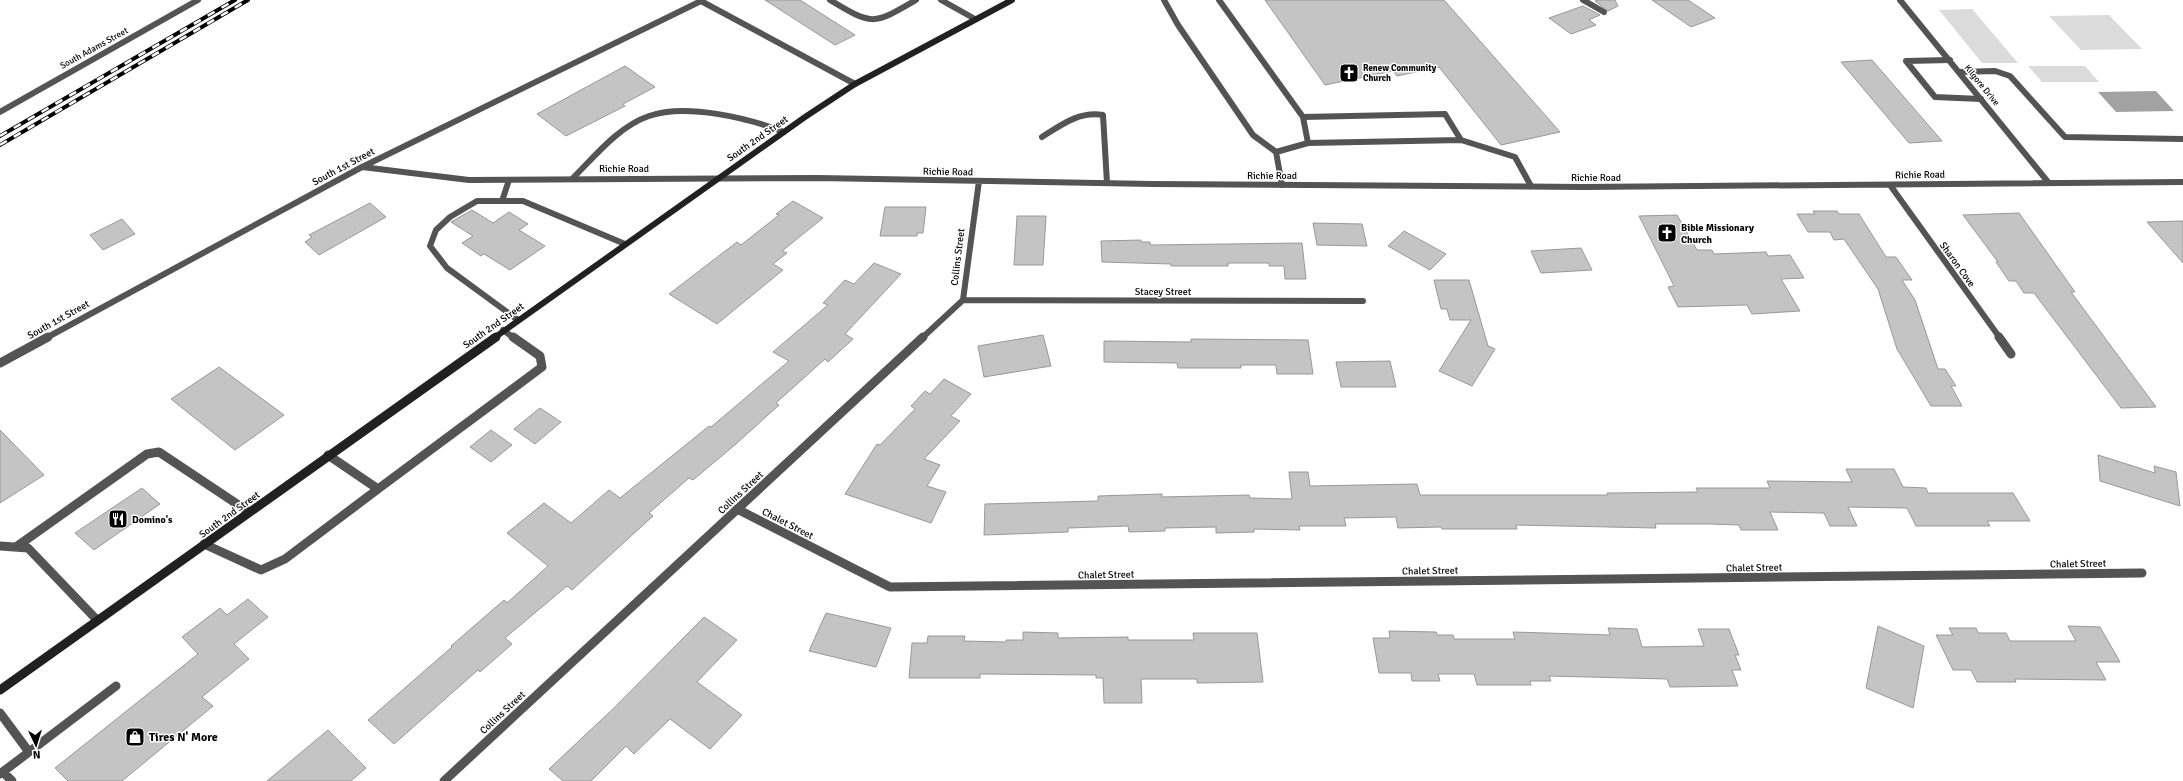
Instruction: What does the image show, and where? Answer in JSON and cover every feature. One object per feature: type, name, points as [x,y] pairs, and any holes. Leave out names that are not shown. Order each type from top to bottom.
[{"type":"main road","name":"South 2nd Street","points":[[0,690],[503,330],[784,132],[855,84],[1012,0]]},
{"type":"street","name":"South Adams Street","points":[[0,112],[198,0]]},
{"type":"street","points":[[830,0],[864,20],[872,22],[882,20],[916,0]]},
{"type":"street","points":[[941,0],[975,19]]},
{"type":"street","points":[[1164,0],[1178,25],[1253,135],[1276,152],[1282,185]]},
{"type":"street","points":[[1219,0],[1303,117],[1308,143]]},
{"type":"street","points":[[1583,0],[1604,12]]},
{"type":"street","name":"Kilgore Drive","points":[[1900,0],[2048,182]]},
{"type":"street","points":[[702,1],[855,84]]},
{"type":"street","name":"South 1st Street","points":[[0,363],[362,167],[702,1]]},
{"type":"street","points":[[1950,60],[1906,61],[1935,97],[1981,99]]},
{"type":"street","points":[[1959,72],[1995,71],[2010,76],[2065,137],[2183,139]]},
{"type":"street","points":[[573,178],[597,153],[635,123],[649,116],[662,112],[737,118],[765,124],[784,132]]},
{"type":"street","points":[[1042,137],[1081,114],[1094,112],[1103,115],[1107,183]]},
{"type":"street","points":[[1303,117],[1445,114],[1461,140]]},
{"type":"street","points":[[1276,152],[1308,143],[1461,140],[1515,157],[1531,186]]},
{"type":"street","name":"Richie Road","points":[[362,167],[440,178],[509,180],[573,178],[1531,186],[1890,185],[2048,182],[2183,182]]},
{"type":"street","points":[[502,201],[509,180]]},
{"type":"street","name":"Collins Street","points":[[444,781],[963,300],[979,181]]},
{"type":"street","name":"Sharon Cove","points":[[1890,185],[2011,354]]},
{"type":"street","points":[[518,320],[447,268],[430,246],[436,230],[450,217],[477,201],[523,201],[625,244]]},
{"type":"street","name":"Stacey Street","points":[[963,300],[1363,301]]},
{"type":"street","points":[[204,544],[261,570],[285,559],[542,367],[540,356],[503,330]]},
{"type":"street","points":[[16,547],[146,454],[159,452],[249,512]]},
{"type":"street","points":[[328,455],[378,489]]},
{"type":"street","name":"Chalet Street","points":[[737,509],[890,587],[2142,573]]},
{"type":"street","points":[[0,546],[28,548],[97,620]]},
{"type":"street","points":[[12,781],[2,773],[116,686]]},
{"type":"street","points":[[0,713],[29,752]]},
{"type":"shaded area","points":[[1973,9],[2018,63],[1982,63],[1939,10]]},
{"type":"shaded area","points":[[2109,15],[2142,49],[2081,50],[2049,16]]},
{"type":"shaded area","points":[[2028,66],[2085,66],[2099,82],[2042,82]]},
{"type":"shaded area","points":[[2156,91],[2174,111],[2116,112],[2098,92]]},
{"type":"building","points":[[765,0],[800,0],[855,35],[835,45]]},
{"type":"building","name":"Renew Community Church","points":[[1265,0],[1444,0],[1560,132],[1501,145],[1439,67],[1397,76],[1393,71],[1325,85]]},
{"type":"building","points":[[1615,0],[1618,6],[1608,11],[1595,1]]},
{"type":"building","points":[[1652,0],[1688,0],[1715,18],[1691,27]]},
{"type":"building","points":[[1583,6],[1600,15],[1589,20],[1596,25],[1571,34],[1549,18]]},
{"type":"building","points":[[1872,60],[1942,141],[1909,143],[1841,62]]},
{"type":"building","points":[[625,66],[655,87],[623,104],[625,106],[566,136],[537,114]]},
{"type":"building","points":[[793,201],[823,218],[782,251],[787,253],[773,264],[783,270],[717,324],[669,294],[737,242],[741,245],[779,215],[776,214]]},
{"type":"building","points":[[370,203],[386,217],[319,255],[305,242],[312,237],[309,235]]},
{"type":"building","points":[[885,207],[926,207],[923,233],[917,233],[917,236],[880,236]]},
{"type":"building","points":[[472,210],[493,223],[509,212],[528,224],[519,230],[545,246],[510,270],[484,254],[481,256],[462,243],[473,236],[451,222]]},
{"type":"building","points":[[1813,211],[1837,211],[1839,214],[1859,214],[1886,257],[1896,257],[1912,280],[1902,280],[1915,300],[1938,369],[1945,369],[1956,386],[1951,386],[1962,406],[1931,406],[1897,349],[1878,289],[1844,239],[1834,240],[1830,232],[1808,232],[1797,214],[1815,214]]},
{"type":"building","points":[[2019,213],[2075,292],[2071,292],[2156,407],[2121,408],[2034,293],[2024,293],[2016,281],[2009,281],[1996,262],[1998,262],[1963,215]]},
{"type":"building","points":[[1677,215],[1697,250],[1712,250],[1714,254],[1766,252],[1768,256],[1790,255],[1804,278],[1781,279],[1800,311],[1752,314],[1747,305],[1678,307],[1668,287],[1674,286],[1639,216]]},
{"type":"building","points":[[1017,216],[1046,216],[1043,265],[1014,265]]},
{"type":"building","points":[[122,219],[135,234],[103,250],[90,235]]},
{"type":"building","points":[[2183,221],[2183,263],[2147,222]]},
{"type":"building","points":[[1313,223],[1362,224],[1367,246],[1317,245]]},
{"type":"building","points":[[1404,231],[1446,254],[1430,270],[1388,246]]},
{"type":"building","points":[[1141,240],[1141,242],[1150,242],[1151,245],[1302,243],[1306,279],[1285,279],[1284,266],[1269,266],[1269,263],[1228,263],[1228,266],[1171,266],[1171,264],[1102,262],[1101,241]]},
{"type":"building","points":[[1581,248],[1592,270],[1541,273],[1531,251]]},
{"type":"building","points":[[874,263],[901,274],[845,334],[853,339],[828,362],[825,359],[776,403],[779,405],[736,444],[693,480],[689,478],[649,513],[653,516],[572,590],[567,586],[505,638],[512,644],[480,672],[478,670],[394,744],[368,720],[504,600],[507,603],[548,566],[507,533],[544,503],[571,523],[609,490],[620,498],[709,426],[711,427],[789,361],[773,352],[828,305],[823,303],[845,280],[854,284]]},
{"type":"building","points":[[1434,280],[1469,280],[1488,346],[1495,349],[1472,386],[1439,371],[1471,320],[1450,320],[1447,309],[1441,309]]},
{"type":"building","points":[[1043,335],[1051,366],[984,377],[978,346]]},
{"type":"building","points":[[1191,339],[1308,340],[1313,374],[1277,374],[1276,365],[1241,365],[1241,368],[1178,368],[1177,363],[1104,362],[1104,341],[1191,342]]},
{"type":"building","points":[[1390,361],[1396,387],[1341,387],[1336,362]]},
{"type":"building","points":[[219,367],[284,415],[235,450],[171,399]]},
{"type":"building","points":[[944,379],[971,394],[951,416],[960,421],[924,459],[940,465],[927,486],[946,492],[931,523],[845,494],[877,444],[880,445],[915,409],[911,406],[925,391],[930,394]]},
{"type":"building","points":[[540,408],[561,422],[535,444],[514,429]]},
{"type":"building","points":[[0,430],[44,475],[0,503]]},
{"type":"building","points":[[491,430],[512,445],[491,462],[470,447]]},
{"type":"building","points":[[2098,455],[2155,473],[2154,466],[2176,472],[2180,506],[2100,481]]},
{"type":"building","points":[[1846,469],[1894,469],[1903,487],[1926,488],[1928,493],[2013,493],[2030,521],[1987,521],[1990,526],[1916,526],[1907,508],[1848,507],[1857,526],[1830,526],[1824,513],[1770,512],[1778,530],[1741,530],[1739,525],[1710,524],[1655,524],[1656,528],[1516,525],[1517,529],[1442,529],[1441,527],[1398,528],[1396,517],[1344,518],[1346,526],[1299,526],[1300,530],[1254,529],[1254,532],[1216,533],[1216,527],[1165,528],[1165,531],[1129,532],[1128,526],[1068,528],[1068,532],[984,535],[985,504],[1098,501],[1098,496],[1162,494],[1162,497],[1249,495],[1250,498],[1292,499],[1289,472],[1308,472],[1310,486],[1417,484],[1420,495],[1608,495],[1607,493],[1698,492],[1696,488],[1770,488],[1767,481],[1852,482]]},
{"type":"building","name":"Domino's","points":[[142,488],[160,504],[94,550],[75,533]]},
{"type":"building","name":"Tires N' More","points":[[248,599],[268,617],[234,644],[249,659],[202,697],[213,706],[122,781],[68,781],[55,768],[198,654],[182,637],[220,608],[227,615]]},
{"type":"building","points":[[826,613],[891,628],[876,667],[809,651]]},
{"type":"building","points":[[704,617],[737,640],[697,682],[742,715],[710,749],[670,719],[634,754],[626,746],[591,781],[563,781],[549,769],[615,707]]},
{"type":"building","points":[[1878,626],[1924,646],[1913,708],[1866,688]]},
{"type":"building","points":[[2068,626],[2100,627],[2120,662],[2096,662],[2106,680],[2015,679],[2016,682],[1977,682],[1971,670],[1953,670],[1936,635],[1953,635],[1949,628],[1976,628],[1978,633],[2006,633],[2010,641],[2076,641]]},
{"type":"building","points":[[1608,628],[1637,629],[1642,647],[1704,646],[1698,629],[1729,629],[1739,655],[1735,655],[1741,670],[1732,670],[1738,686],[1670,687],[1667,679],[1549,676],[1551,681],[1530,681],[1531,685],[1477,685],[1474,674],[1438,674],[1440,681],[1412,681],[1411,673],[1379,673],[1373,638],[1390,638],[1389,631],[1436,632],[1437,635],[1453,635],[1454,639],[1515,639],[1513,632],[1610,635]]},
{"type":"building","points":[[1023,632],[1058,633],[1058,638],[1128,637],[1128,640],[1194,640],[1193,633],[1257,633],[1263,682],[1197,683],[1197,679],[1141,679],[1142,703],[1104,703],[1103,678],[1096,678],[1096,675],[980,674],[980,678],[909,678],[912,643],[927,643],[928,636],[965,636],[964,641],[1006,642],[1006,640],[1023,640]]},
{"type":"building","points":[[328,730],[366,768],[351,781],[267,781]]},
{"type":"railway","points":[[0,136],[235,0]]},
{"type":"railway","points":[[0,145],[248,0]]},
{"type":"place","name":"Renew Community Church","points":[[1349,73]]},
{"type":"place","name":"Bible Missionary Church","points":[[1667,233]]},
{"type":"place","name":"Domino's","points":[[118,519]]},
{"type":"place","name":"Tires N' More","points":[[135,737]]}]
